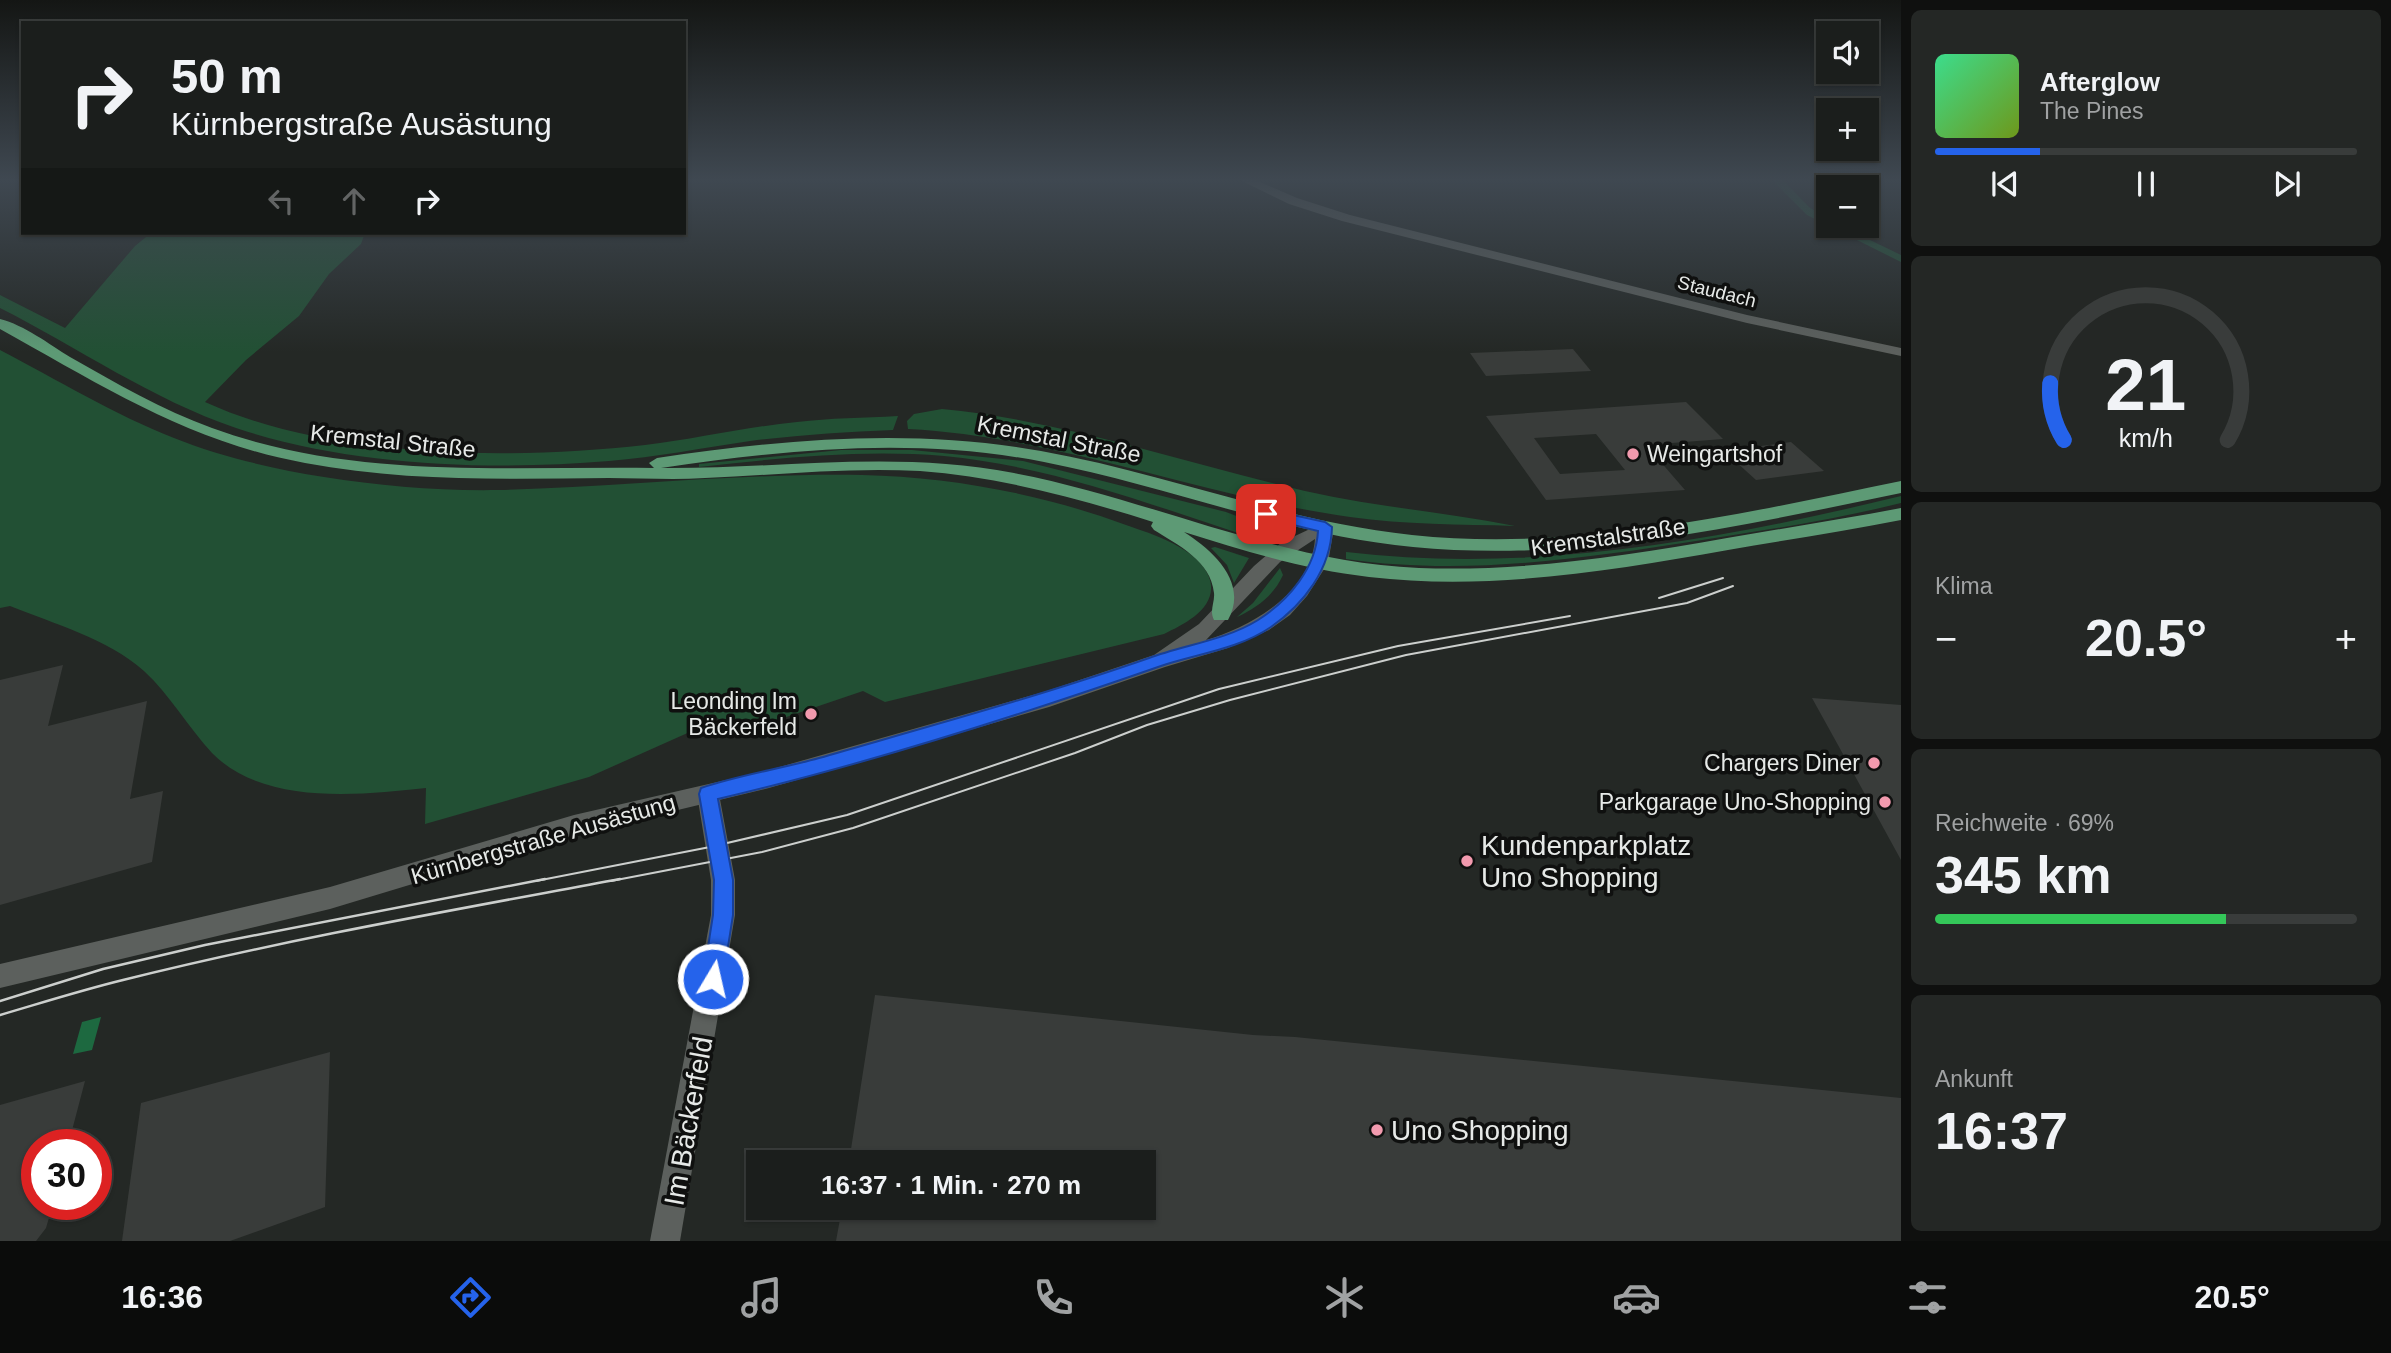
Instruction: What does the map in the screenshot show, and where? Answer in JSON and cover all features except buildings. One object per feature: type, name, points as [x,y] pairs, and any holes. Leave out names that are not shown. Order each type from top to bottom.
[{"type":"main road","name":"Staudach","points":[[1421,237],[1747,319],[1901,352]]},
{"type":"main road","name":"Kremstal Straße","points":[[0,323],[132,398],[212,433],[320,460],[418,472],[503,475],[697,473],[869,464],[919,467],[1020,480],[1319,563]]},
{"type":"main road","name":"Kremstal Straße","points":[[601,472],[753,449],[811,444],[938,443],[1040,456],[1325,527],[1414,542],[1503,544]]},
{"type":"main road","name":"Kremstalstraße","points":[[1503,544],[1632,535],[1821,504],[1901,487]]},
{"type":"main road","points":[[1132,510],[1202,553],[1217,570],[1224,583],[1226,597],[1221,615]]},
{"type":"main road","name":"Kremstalstraße","points":[[1319,563],[1401,574],[1454,577],[1557,571],[1643,559],[1901,514]]},
{"type":"main road","points":[[1325,527],[1319,563],[1283,610],[1262,625],[1222,643],[1161,660],[1205,630],[1221,615],[1276,552],[1325,527]]},
{"type":"main road","name":"Kürnbergstraße Ausästung","points":[[0,976],[330,898],[574,825],[769,779],[1049,699],[1161,660]]},
{"type":"main road","name":"Im Bäckerfeld","points":[[665,1241],[723,915],[723,880],[708,794]]},
{"type":"shaded area","points":[[146,237],[364,237],[361,244],[329,274],[299,316],[246,360],[205,402],[254,421],[307,435],[363,445],[421,450],[537,453],[645,445],[809,421],[898,416],[893,430],[786,437],[644,457],[563,464],[421,463],[326,451],[280,441],[236,428],[174,403],[0,308],[0,295],[65,328],[135,246]]},
{"type":"shaded area","points":[[1853,238],[1866,238],[1901,255],[1901,262]]},
{"type":"shaded area","points":[[0,350],[130,419],[192,445],[267,466],[345,480],[432,489],[498,490],[771,476],[862,475],[929,479],[996,489],[1094,514],[1148,533],[1185,550],[1203,567],[1209,577],[1210,597],[1198,613],[1164,634],[885,702],[863,691],[736,734],[715,716],[692,731],[589,777],[425,824],[426,788],[372,793],[314,793],[258,782],[233,770],[212,753],[162,690],[129,659],[114,649],[62,626],[10,606],[0,608]]},
{"type":"shaded area","points":[[942,409],[1079,433],[1331,497],[1515,526],[1412,523],[1350,517],[1239,496],[1020,443],[965,434],[908,429],[907,421],[914,414]]},
{"type":"shaded area","points":[[841,450],[912,450],[1023,461],[1226,512],[1263,526],[1267,533],[1261,538],[1253,538],[1101,488],[1023,468],[944,456],[852,454],[699,467],[699,464]]},
{"type":"shaded area","points":[[1901,496],[1901,503],[1825,520],[1565,559],[1478,566],[1434,566],[1346,559],[1346,552],[1416,558],[1486,559],[1626,549],[1764,526]]},
{"type":"shaded area","points":[[1211,548],[1249,558],[1234,583],[1227,565]]},
{"type":"shaded area","points":[[1280,568],[1283,575],[1270,595],[1237,617],[1253,603]]},
{"type":"shaded area","points":[[101,1017],[92,1050],[73,1054],[82,1022]]},
{"type":"tram line","points":[[1659,598],[1723,578]]},
{"type":"tram line","points":[[611,881],[762,852],[853,828],[1075,753],[1147,725],[1230,700],[1406,655],[1687,603],[1733,586]]},
{"type":"tram line","points":[[536,881],[710,847],[847,815],[1219,689],[1398,646],[1570,616]]},
{"type":"tram line","points":[[0,1001],[103,969],[205,945],[545,879]]},
{"type":"tram line","points":[[0,1015],[108,984],[246,951],[620,879]]},
{"type":"place","name":"Weingartshof","points":[[1633,454]]},
{"type":"place","name":"Leonding Im Bäckerfeld","points":[[811,714]]},
{"type":"place","name":"Chargers Diner","points":[[1874,763]]},
{"type":"place","name":"Parkgarage Uno-Shopping","points":[[1885,802]]},
{"type":"place","name":"Kundenparkplatz Uno Shopping","points":[[1467,861]]},
{"type":"place","name":"Uno Shopping","points":[[1377,1130]]},
{"type":"route","points":[[713,979],[723,915],[723,880],[708,794],[1049,699],[1161,660],[1222,643],[1262,625],[1283,610],[1319,563],[1325,527],[1266,514]]}]
